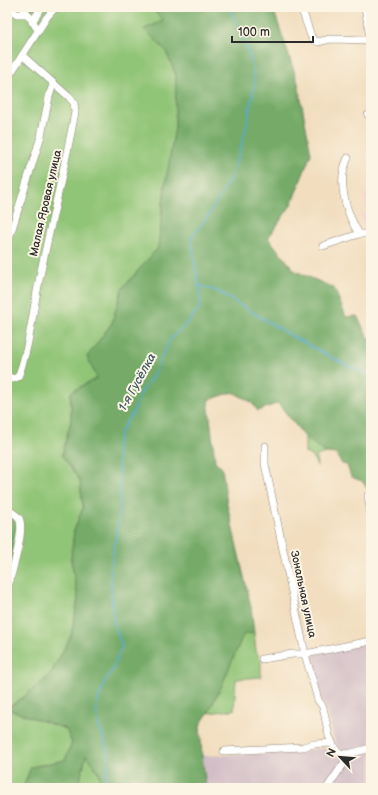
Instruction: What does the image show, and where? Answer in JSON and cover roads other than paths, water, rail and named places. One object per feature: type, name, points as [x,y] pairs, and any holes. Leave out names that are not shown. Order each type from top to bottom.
[{"type":"street","points":[[24,7],[38,30]]},
{"type":"street","points":[[32,22],[42,7]]},
{"type":"street","points":[[8,74],[47,17],[56,7]]},
{"type":"street","points":[[301,7],[311,36],[314,40],[318,42],[330,40],[370,42],[365,7]]},
{"type":"street","points":[[7,8],[17,14],[27,14]]},
{"type":"street","name":"Малая Яровая улица","points":[[7,376],[13,379],[18,377],[24,362],[46,246],[61,185],[75,112],[74,103],[69,97],[22,55]]},
{"type":"street","points":[[7,245],[41,136],[53,84]]},
{"type":"street","points":[[348,158],[343,168],[346,205],[359,234]]},
{"type":"street","points":[[323,246],[359,234],[371,234]]},
{"type":"street","name":"Зональная улица","points":[[265,446],[265,464],[305,654],[318,700],[324,708],[329,736],[332,743]]},
{"type":"street","points":[[368,496],[371,516]]},
{"type":"street","points":[[7,509],[19,518],[21,524],[21,537],[8,580],[7,591]]},
{"type":"street","points":[[262,659],[293,654],[305,654],[371,641]]},
{"type":"street","points":[[224,751],[303,747],[314,744],[332,743],[335,749],[340,753],[348,754],[371,748]]},
{"type":"street","points":[[326,788],[348,757],[348,754]]},
{"type":"waterway","name":"1-я Гусёлка","points":[[103,788],[109,759],[98,723],[96,708],[105,681],[112,671],[122,646],[114,623],[111,567],[118,524],[120,495],[117,445],[120,432],[134,411],[140,395],[154,374],[169,341],[200,307],[200,294],[191,237],[213,209],[222,193],[237,161],[247,126],[254,88],[253,71],[245,43],[228,7]]},
{"type":"waterway","points":[[198,285],[217,291],[290,335],[348,366],[371,375]]}]
